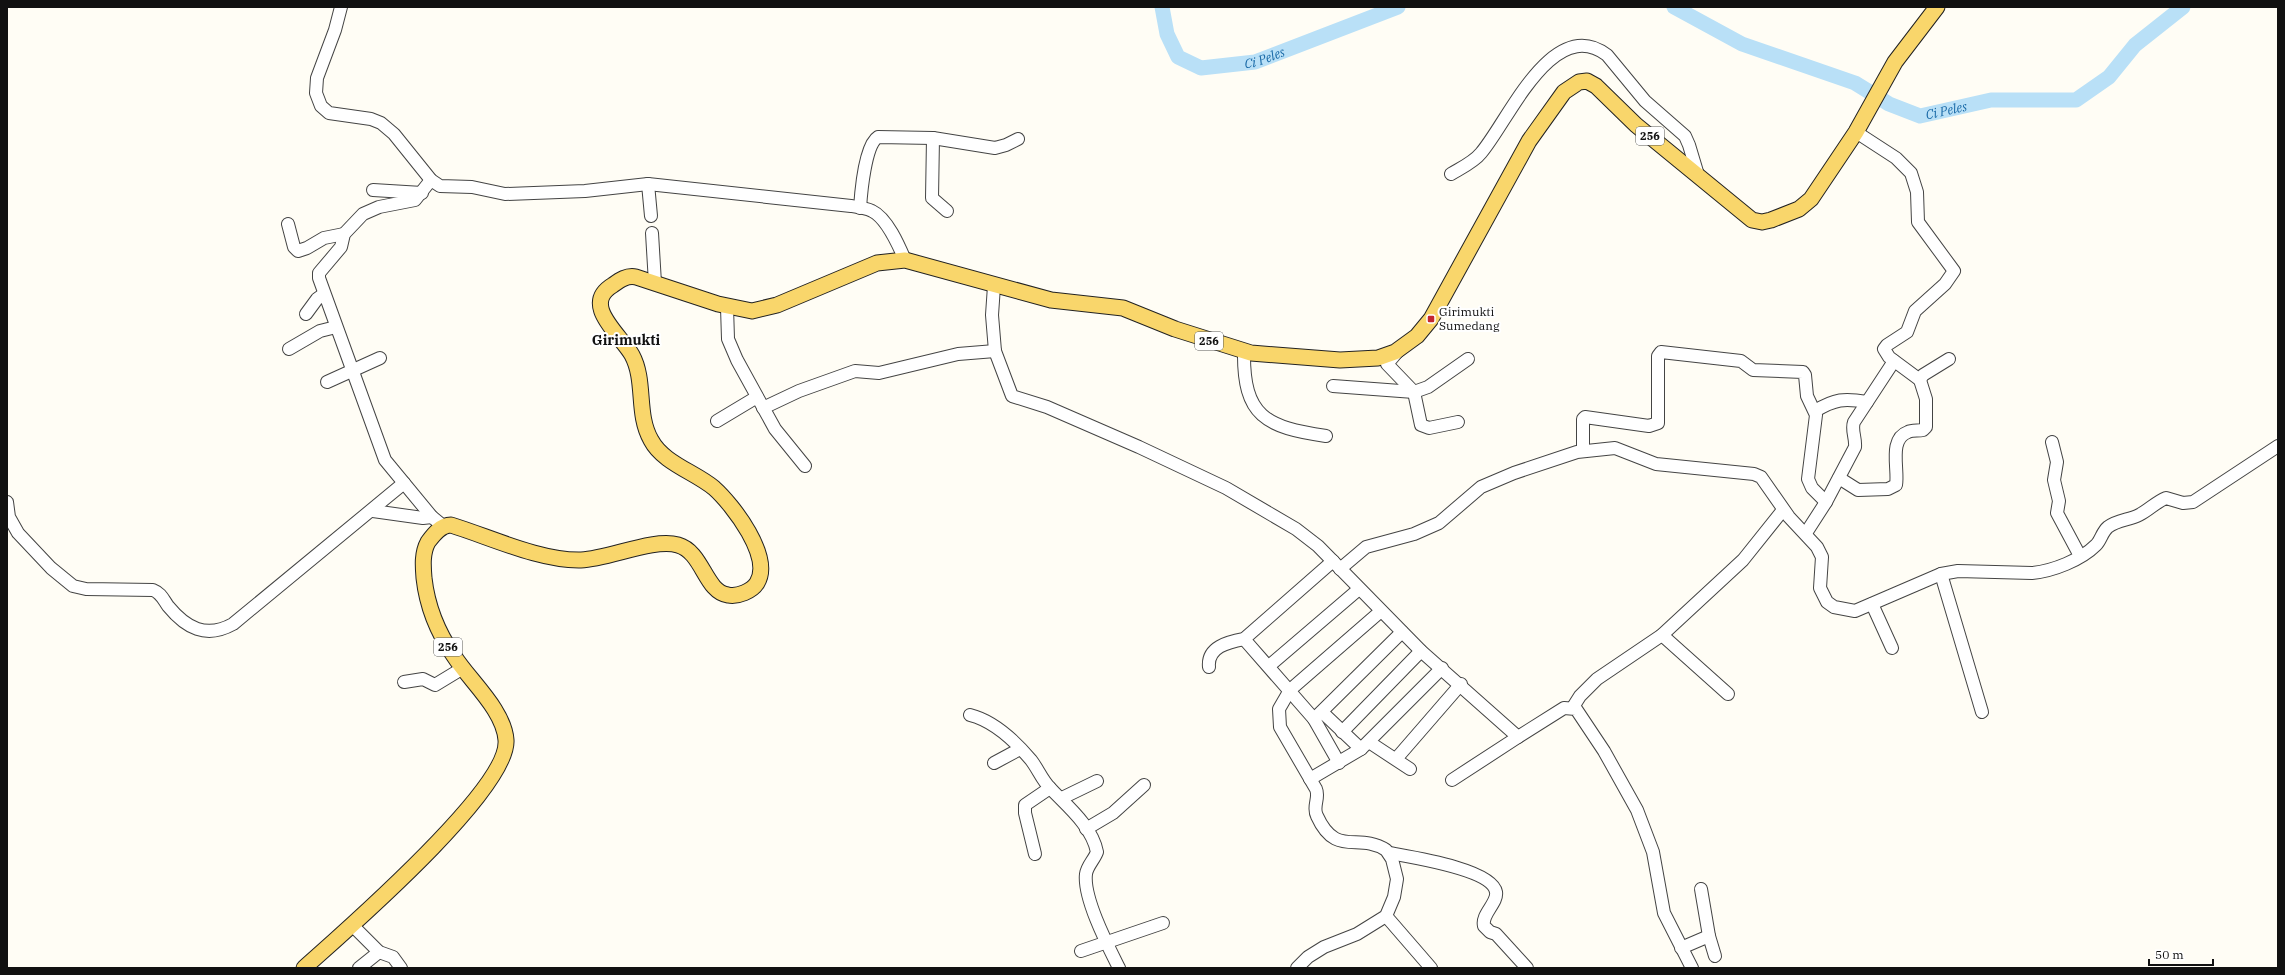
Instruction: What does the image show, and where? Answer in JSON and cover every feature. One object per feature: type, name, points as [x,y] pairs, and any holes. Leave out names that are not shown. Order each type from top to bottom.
[{"type":"main road","name":"256","points":[[304,968],[404,878],[479,795],[503,759],[506,741],[501,722],[445,642],[438,628],[425,585],[424,551],[438,522],[451,525],[507,545],[575,560],[598,558],[664,545],[679,545],[692,553],[708,577],[723,594],[738,595],[753,588],[760,578],[760,560],[746,528],[727,502],[712,487],[655,447],[645,423],[635,361],[602,314],[601,302],[604,293],[624,278],[633,276],[726,307],[752,311],[768,308],[877,263],[906,260],[994,286],[1056,301],[1123,308],[1175,329],[1244,351],[1264,355],[1354,360],[1378,358],[1400,349],[1417,336],[1431,319],[1530,141],[1554,103],[1571,86],[1583,81],[1596,86],[1636,125],[1752,220],[1766,222],[1799,209],[1811,199],[1856,132],[1882,84],[1908,42],[1932,9]]},
{"type":"street","points":[[341,7],[335,30],[317,78],[316,93],[321,106],[329,113],[371,119],[381,123],[394,134],[431,180],[440,186],[472,188],[505,194],[585,191],[648,184],[860,208],[871,210],[878,215],[895,238],[906,260]]},
{"type":"street","points":[[1451,174],[1481,153],[1510,110],[1547,62],[1561,52],[1584,46],[1601,50],[1607,55],[1644,101],[1685,136],[1690,145],[1698,175]]},
{"type":"street","points":[[1839,478],[1858,490],[1888,489],[1896,485],[1896,452],[1900,438],[1906,432],[1923,430],[1926,427],[1926,398],[1920,380],[1894,361],[1886,354],[1884,349],[1887,345],[1907,332],[1915,311],[1945,284],[1954,271],[1918,222],[1917,192],[1911,174],[1896,158],[1856,132]]},
{"type":"street","points":[[860,208],[863,179],[875,138],[933,138],[995,148],[1006,145],[1018,139]]},
{"type":"street","points":[[933,138],[932,198],[947,211]]},
{"type":"street","points":[[288,224],[294,247],[298,251],[307,248],[324,238],[344,234],[370,211],[415,200],[431,180]]},
{"type":"street","points":[[648,184],[651,216]]},
{"type":"street","points":[[374,190],[422,193]]},
{"type":"street","points":[[344,234],[341,247],[319,273],[324,294],[384,460],[438,522]]},
{"type":"street","points":[[652,234],[655,283]]},
{"type":"street","points":[[994,286],[992,315],[995,351],[1008,391],[1014,398],[1048,407],[1226,488],[1296,529],[1337,565],[1421,651],[1461,684],[1518,737]]},
{"type":"street","points":[[306,314],[317,299],[324,294]]},
{"type":"street","points":[[726,307],[728,338],[774,429],[805,466]]},
{"type":"street","points":[[289,349],[320,331],[336,327]]},
{"type":"street","points":[[1400,349],[1387,364],[1414,392],[1419,421],[1424,428],[1458,422]]},
{"type":"street","points":[[717,421],[760,402],[799,391],[855,371],[879,374],[952,355],[995,351]]},
{"type":"street","points":[[1244,351],[1245,386],[1252,404],[1259,413],[1281,426],[1326,436]]},
{"type":"street","points":[[1583,450],[1583,420],[1585,417],[1649,426],[1658,423],[1658,356],[1661,352],[1741,361],[1753,370],[1804,372],[1807,396],[1815,412],[1808,478],[1812,488],[1826,502]]},
{"type":"street","points":[[327,382],[380,358]]},
{"type":"street","points":[[1333,386],[1414,392],[1428,388],[1468,359]]},
{"type":"street","points":[[1920,380],[1923,375],[1949,359]]},
{"type":"street","points":[[1806,533],[1826,502],[1854,447],[1856,441],[1852,427],[1854,422],[1894,361]]},
{"type":"street","points":[[1815,412],[1839,400],[1847,398],[1867,402]]},
{"type":"street","points":[[2052,442],[2057,462],[2054,486],[2059,501],[2057,513],[2080,556]]},
{"type":"street","points":[[1209,667],[1208,658],[1221,645],[1244,639],[1337,565],[1366,547],[1414,534],[1440,522],[1481,487],[1514,473],[1583,450],[1615,448],[1656,464],[1754,474],[1766,482],[1783,510],[1806,533],[1822,557],[1820,588],[1827,602],[1834,607],[1850,610],[1872,604],[1906,587],[1940,574],[1958,571],[2037,573],[2080,556],[2098,543],[2106,530],[2113,524],[2140,514],[2166,498],[2183,503],[2194,502],[2278,446]]},
{"type":"street","points":[[7,502],[9,517],[18,533],[68,584],[86,589],[153,590],[161,595],[180,620],[193,627],[209,632],[218,631],[233,624],[404,483]]},
{"type":"street","points":[[373,510],[423,518],[438,522]]},
{"type":"street","points":[[1573,707],[1580,696],[1597,679],[1662,635],[1743,560],[1783,510]]},
{"type":"street","points":[[1940,574],[1982,712]]},
{"type":"street","points":[[1269,666],[1359,589]]},
{"type":"street","points":[[1872,604],[1892,648]]},
{"type":"street","points":[[1297,968],[1324,947],[1357,934],[1386,916],[1394,898],[1397,871],[1389,854],[1383,848],[1335,840],[1327,834],[1315,812],[1318,793],[1280,727],[1279,709],[1290,690],[1381,611]]},
{"type":"street","points":[[1318,716],[1402,632]]},
{"type":"street","points":[[1662,635],[1728,694]]},
{"type":"street","points":[[1244,639],[1290,690],[1318,716],[1365,746],[1396,759],[1410,769]]},
{"type":"street","points":[[1342,732],[1421,651]]},
{"type":"street","points":[[404,682],[423,679],[434,685],[463,668]]},
{"type":"street","points":[[1310,780],[1365,746],[1442,668]]},
{"type":"street","points":[[1396,759],[1461,684]]},
{"type":"street","points":[[1452,780],[1564,708],[1573,707]]},
{"type":"street","points":[[1573,707],[1604,751],[1637,810],[1653,852],[1664,913],[1692,968]]},
{"type":"street","points":[[970,715],[988,720],[1020,749],[1031,760],[1050,788],[1062,798],[1086,829],[1097,852],[1086,872],[1088,888],[1096,919],[1119,968]]},
{"type":"street","points":[[1318,716],[1338,763]]},
{"type":"street","points":[[994,764],[1020,749]]},
{"type":"street","points":[[1062,798],[1097,781]]},
{"type":"street","points":[[1086,829],[1113,813],[1144,786]]},
{"type":"street","points":[[1035,854],[1025,813],[1025,805],[1050,788]]},
{"type":"street","points":[[1389,854],[1440,863],[1487,880],[1496,890],[1496,895],[1485,917],[1484,926],[1510,948],[1527,968]]},
{"type":"street","points":[[1700,889],[1709,936],[1715,956]]},
{"type":"street","points":[[1386,916],[1431,968]]},
{"type":"street","points":[[1081,951],[1163,923]]},
{"type":"street","points":[[352,925],[379,952],[393,957],[401,968]]},
{"type":"street","points":[[1681,948],[1709,936]]},
{"type":"street","points":[[359,968],[379,952]]},
{"type":"waterway","name":"Ci Peles","points":[[1162,7],[1167,34],[1178,57],[1201,68],[1255,62],[1398,7]]},
{"type":"waterway","name":"Ci Peles","points":[[1674,7],[1742,44],[1855,83],[1889,104],[1920,116],[1991,100],[2076,100],[2109,77],[2135,45],[2183,7]]},
{"type":"place","name":"Girimukti Sumedang","points":[[1431,319]]},
{"type":"district","name":"Girimukti","points":[[626,340]]}]
